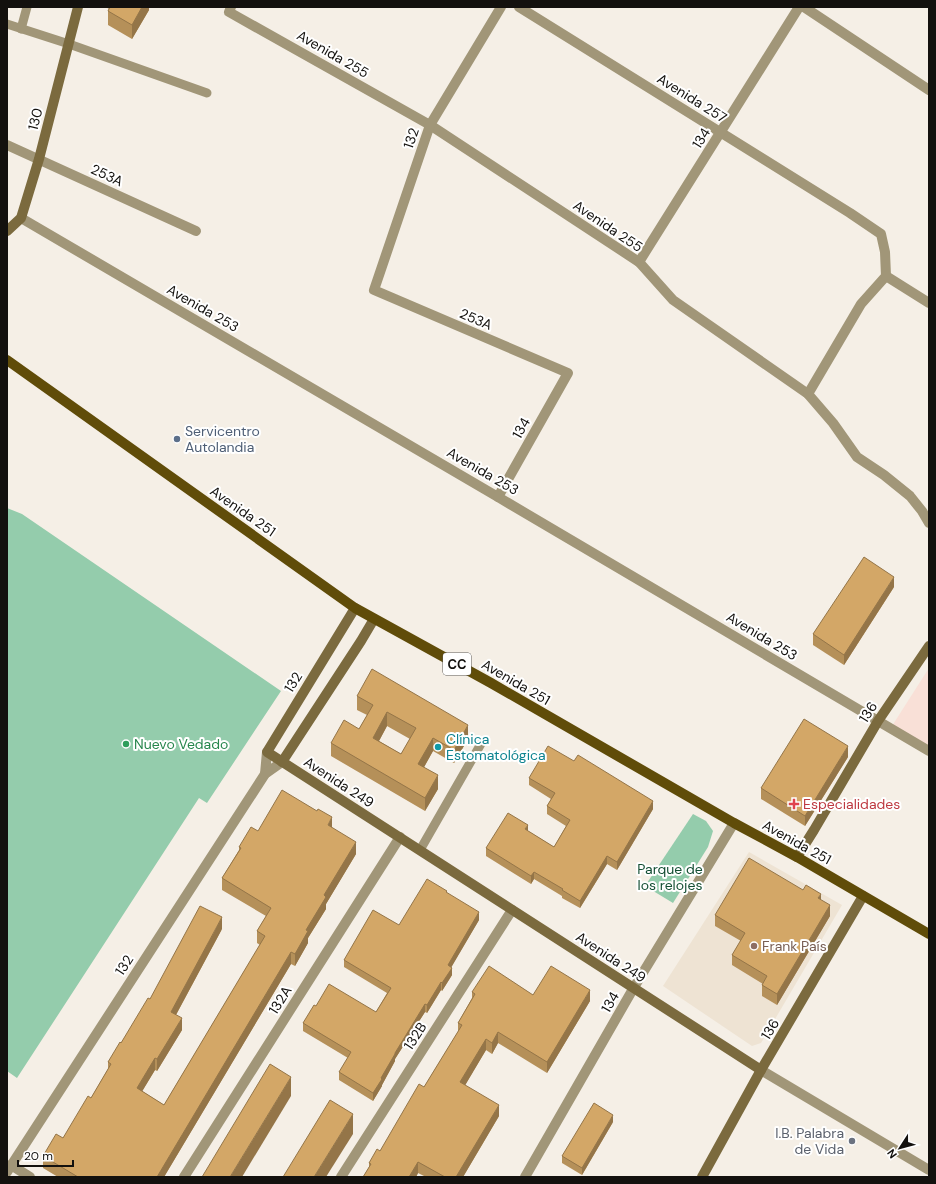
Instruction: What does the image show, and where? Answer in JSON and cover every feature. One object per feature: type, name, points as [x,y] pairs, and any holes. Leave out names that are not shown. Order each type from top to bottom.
[{"type":"main road","name":"Avenida 251","points":[[7,360],[355,608],[491,683],[929,934]]},
{"type":"street","name":"130","points":[[21,218],[39,159],[78,7]]},
{"type":"street","name":"Avenida 255","points":[[231,7],[229,12],[430,125],[639,262],[673,300],[808,394],[833,423],[857,457],[884,475],[910,496],[929,523]]},
{"type":"street","name":"132","points":[[374,290],[430,125],[501,7]]},
{"type":"street","name":"Avenida 257","points":[[519,7],[850,212],[881,234],[885,252],[886,276]]},
{"type":"street","name":"134","points":[[639,262],[799,7]]},
{"type":"street","points":[[804,7],[929,90]]},
{"type":"street","name":"253A","points":[[7,145],[196,231]]},
{"type":"street","points":[[7,231],[21,218]]},
{"type":"street","name":"Avenida 253","points":[[21,218],[929,751]]},
{"type":"street","points":[[808,394],[861,304],[886,276],[929,303]]},
{"type":"street","name":"253A","points":[[374,290],[568,373]]},
{"type":"street","name":"134","points":[[498,497],[568,373]]},
{"type":"street","name":"132","points":[[266,774],[267,752],[355,608]]},
{"type":"street","name":"132","points":[[9,1168],[266,774],[282,762],[357,648],[374,619]]},
{"type":"street","name":"136","points":[[797,857],[878,721],[929,646]]},
{"type":"street","name":"Avenida 249","points":[[267,752],[761,1070],[929,1170]]},
{"type":"street","name":"134","points":[[526,1177],[633,988],[734,823]]},
{"type":"street","name":"132A","points":[[184,1177],[400,837]]},
{"type":"street","name":"136","points":[[702,1177],[761,1070],[863,896]]},
{"type":"street","name":"132B","points":[[341,1177],[512,910]]},
{"type":"street","points":[[9,1168],[30,1177]]},
{"type":"lane","points":[[21,29],[27,7]]},
{"type":"lane","points":[[7,24],[69,44],[207,93]]},
{"type":"lane","points":[[420,850],[482,742]]},
{"type":"shaded area","points":[[929,668],[929,747],[892,726]]},
{"type":"shaded area","name":"Frank País","points":[[749,852],[842,905],[761,1043],[752,1046],[663,986]]},
{"type":"green space","name":"Nuevo Vedado","points":[[7,508],[22,514],[281,691],[207,803],[199,798],[17,1078],[7,1071]]},
{"type":"green space","name":"Parque de los relojes","points":[[693,814],[706,821],[713,831],[708,847],[673,903],[645,886]]},
{"type":"building","points":[[110,7],[142,7],[132,25],[108,11]]},
{"type":"building","points":[[864,557],[894,577],[844,655],[813,634]]},
{"type":"building","name":"Clínica Estomatológica","points":[[372,669],[468,725],[454,750],[433,738],[418,764],[438,775],[425,798],[331,743],[344,720],[359,729],[373,705],[357,696]],"holes":[[[387,712],[416,728],[401,754],[373,738]]]},
{"type":"building","points":[[804,719],[848,746],[805,816],[761,788]]},
{"type":"building","points":[[548,746],[574,761],[578,755],[653,801],[617,862],[607,856],[580,901],[534,872],[531,876],[486,848],[508,813],[528,825],[525,829],[554,847],[570,820],[547,806],[555,793],[529,778]]},
{"type":"building","points":[[282,790],[317,811],[318,809],[332,817],[328,825],[356,842],[324,895],[326,897],[306,930],[308,931],[295,954],[291,952],[157,1177],[78,1177],[43,1156],[56,1134],[63,1138],[88,1096],[91,1098],[111,1064],[108,1062],[148,998],[150,999],[200,906],[222,917],[171,1012],[182,1018],[137,1088],[164,1105],[265,936],[257,931],[271,908],[222,878],[241,848],[239,847],[251,827],[258,831]]},
{"type":"building","points":[[749,858],[803,890],[806,885],[821,894],[818,898],[830,905],[777,994],[762,985],[767,976],[732,955],[745,933],[715,915]]},
{"type":"building","points":[[427,879],[479,912],[448,965],[452,968],[442,983],[441,982],[427,1005],[425,1004],[373,1093],[339,1072],[351,1052],[303,1023],[314,1005],[316,1006],[329,984],[376,1012],[391,988],[344,960],[373,910],[399,925]]},
{"type":"building","points":[[489,966],[533,995],[551,966],[590,990],[547,1062],[498,1032],[492,1043],[486,1039],[460,1082],[499,1105],[456,1177],[445,1177],[418,1162],[409,1177],[363,1177],[371,1164],[369,1163],[377,1149],[380,1151],[419,1084],[424,1087],[462,1025],[458,1023],[475,994],[472,992]]},
{"type":"building","points":[[270,1064],[291,1077],[230,1177],[202,1177]]},
{"type":"building","points":[[330,1100],[353,1114],[314,1177],[283,1177]]},
{"type":"building","points":[[594,1103],[613,1115],[582,1168],[562,1156]]},
{"type":"place","name":"Servicentro Autolandia","points":[[177,439]]},
{"type":"place","name":"Nuevo Vedado","points":[[126,744]]},
{"type":"place","name":"Clínica Estomatológica","points":[[438,747]]},
{"type":"place","name":"Especialidades","points":[[794,804]]},
{"type":"place","name":"Frank País","points":[[754,946]]},
{"type":"place","name":"I.B. Palabra de Vida","points":[[852,1141]]}]
